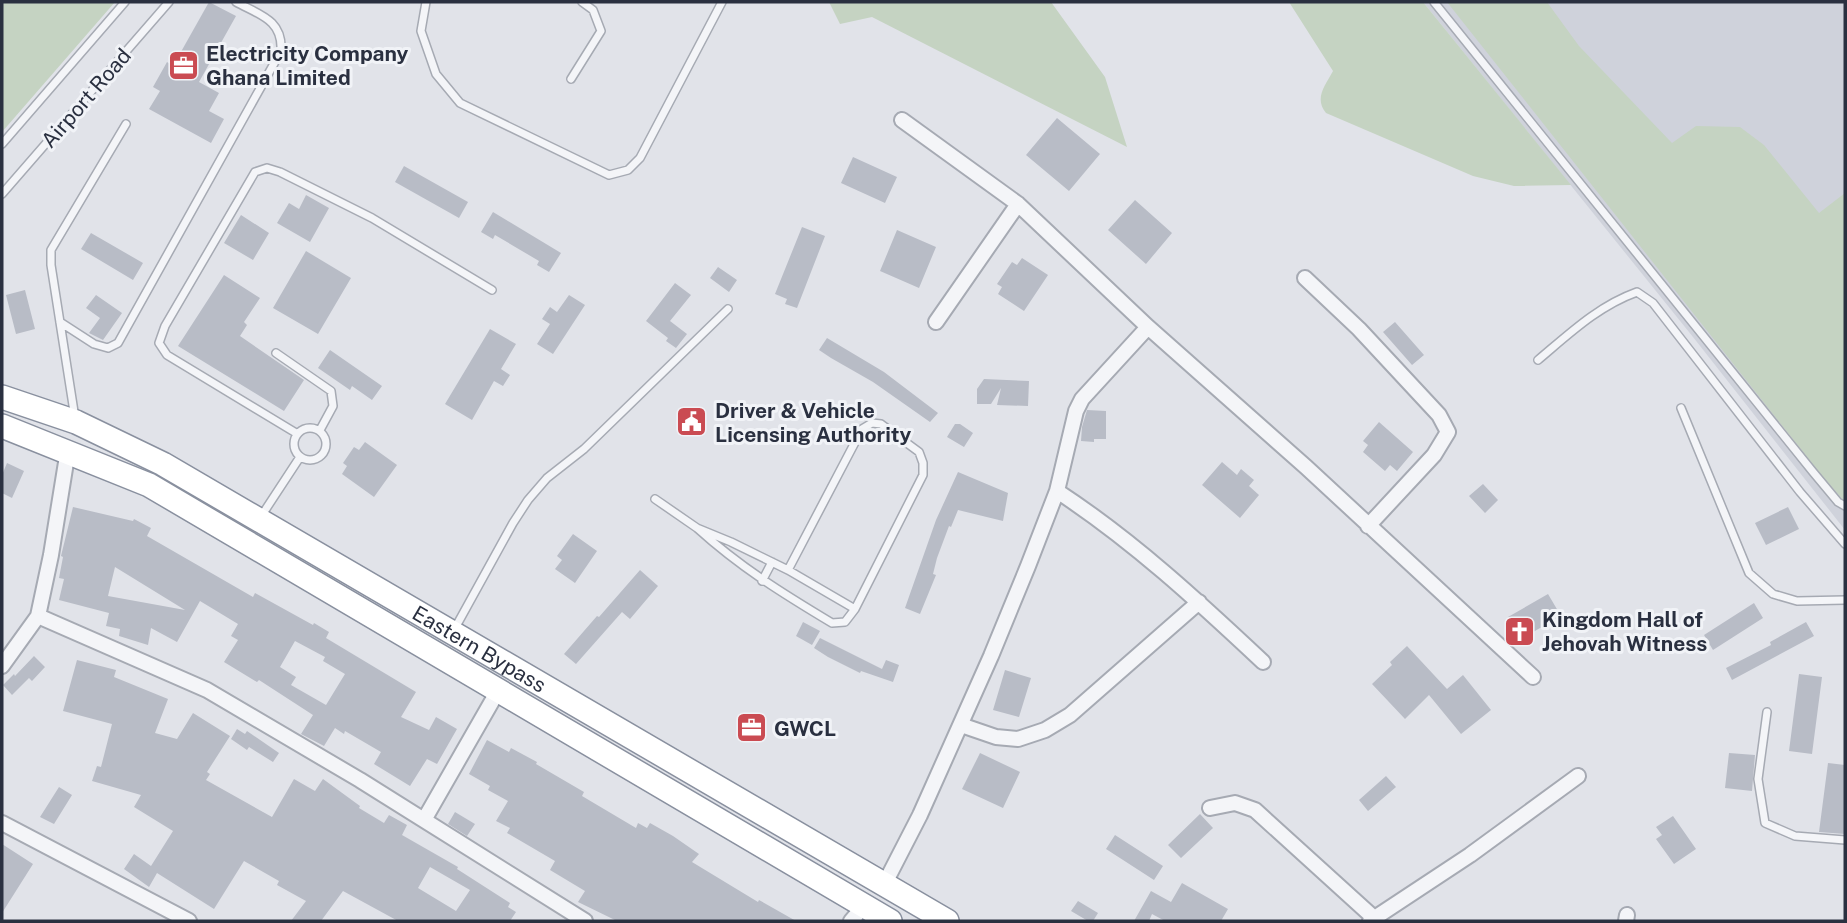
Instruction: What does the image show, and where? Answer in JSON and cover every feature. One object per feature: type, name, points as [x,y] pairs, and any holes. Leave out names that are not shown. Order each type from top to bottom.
[{"type":"highway","name":"Eastern Bypass","points":[[2,397],[76,422],[163,464],[947,921]]},
{"type":"highway","name":"Eastern Bypass","points":[[2,426],[68,450],[149,485],[499,689],[857,914],[890,921]]},
{"type":"street","points":[[902,120],[1018,204],[1148,327],[1306,467],[1533,677]]},
{"type":"street","points":[[936,321],[1018,204]]},
{"type":"street","points":[[1304,278],[1359,329],[1439,415],[1448,432],[1434,456],[1368,526]]},
{"type":"street","points":[[884,885],[920,815],[991,656],[1057,491],[1076,411],[1082,399],[1148,327]]},
{"type":"street","points":[[2,666],[38,616],[68,450]]},
{"type":"street","points":[[1057,491],[1097,517],[1199,602],[1264,662]]},
{"type":"street","points":[[961,725],[996,737],[1018,739],[1045,730],[1070,715],[1199,602]]},
{"type":"street","points":[[38,616],[207,690],[360,780],[585,921]]},
{"type":"street","points":[[424,820],[499,689]]},
{"type":"street","points":[[1210,808],[1235,803],[1255,810],[1372,920],[1470,855],[1578,776]]},
{"type":"street","points":[[2,823],[189,921]]},
{"type":"lane","name":"Airport Road","points":[[2,145],[125,2]]},
{"type":"lane","name":"Airport Road","points":[[2,194],[169,2]]},
{"type":"lane","points":[[60,322],[94,344],[108,348],[118,343],[281,51],[282,37],[275,24],[236,2]]},
{"type":"lane","points":[[426,2],[421,31],[436,74],[460,103],[609,175],[628,170],[640,158],[722,2]]},
{"type":"lane","points":[[572,79],[601,31],[593,10],[582,2]]},
{"type":"lane","points":[[1434,2],[1813,472],[1838,502],[1845,506]]},
{"type":"lane","points":[[76,422],[51,265],[51,250],[126,124]]},
{"type":"lane","points":[[296,433],[167,355],[159,343],[165,326],[255,172],[267,168],[280,172],[372,218],[492,289]]},
{"type":"lane","points":[[1538,360],[1595,313],[1637,292],[1653,303],[1800,492],[1845,544]]},
{"type":"lane","points":[[452,634],[528,500],[547,478],[584,449],[728,309]]},
{"type":"lane","points":[[276,353],[331,391],[333,406],[320,430]]},
{"type":"lane","points":[[1681,408],[1749,573],[1773,594],[1797,601],[1845,600]]},
{"type":"lane","points":[[655,499],[697,528],[762,581],[832,623],[845,622],[855,609],[923,475],[919,452],[881,424],[872,424],[862,429],[788,570]]},
{"type":"lane","points":[[303,428],[320,430],[325,437],[323,454],[316,459],[300,457],[294,450],[296,433],[303,428]]},
{"type":"lane","points":[[258,520],[300,457]]},
{"type":"lane","points":[[697,528],[788,570],[855,609]]},
{"type":"lane","points":[[762,581],[772,562]]},
{"type":"lane","points":[[1767,712],[1758,779],[1765,823],[1795,836],[1845,840]]},
{"type":"shaded area","points":[[1423,2],[1845,2],[1845,530],[1693,337]]},
{"type":"green space","points":[[2,2],[115,2],[2,132]]},
{"type":"green space","points":[[829,2],[1051,2],[1105,77],[1127,147],[872,17],[840,24]]},
{"type":"green space","points":[[1289,2],[1423,2],[1571,185],[1514,186],[1473,176],[1326,113],[1321,97],[1333,71]]},
{"type":"green space","points":[[1447,2],[1547,2],[1579,46],[1672,143],[1696,126],[1740,127],[1764,145],[1819,213],[1845,193],[1845,502],[1822,476]]},
{"type":"building","points":[[209,2],[236,16],[199,82],[219,93],[209,111],[224,119],[211,143],[149,109],[160,91],[153,87],[167,62],[173,66]]},
{"type":"building","points":[[1057,118],[1100,154],[1069,191],[1026,155]]},
{"type":"building","points":[[853,157],[897,177],[885,203],[841,183]]},
{"type":"building","points":[[404,166],[468,202],[459,218],[395,182]]},
{"type":"building","points":[[306,195],[329,208],[310,242],[277,223],[289,203],[299,209]]},
{"type":"building","points":[[1135,200],[1172,233],[1146,264],[1108,230]]},
{"type":"building","points":[[493,212],[561,253],[549,272],[537,265],[539,261],[495,235],[493,239],[481,232]]},
{"type":"building","points":[[241,215],[269,233],[253,260],[224,243]]},
{"type":"building","points":[[802,227],[825,236],[797,308],[785,304],[787,299],[775,294]]},
{"type":"building","points":[[897,230],[936,247],[919,288],[880,271]]},
{"type":"building","points":[[91,233],[143,263],[133,280],[81,249]]},
{"type":"building","points":[[306,251],[351,278],[318,334],[273,308]]},
{"type":"building","points":[[1022,258],[1048,275],[1024,311],[998,294],[1002,287],[997,284],[1012,262],[1017,265]]},
{"type":"building","points":[[718,267],[737,280],[729,292],[710,278]]},
{"type":"building","points":[[224,275],[260,298],[244,322],[247,325],[240,336],[304,380],[284,411],[178,346]]},
{"type":"building","points":[[675,283],[691,295],[670,321],[687,334],[676,348],[646,321]]},
{"type":"building","points":[[25,290],[35,329],[16,334],[6,295]]},
{"type":"building","points":[[96,295],[122,313],[103,340],[89,333],[100,318],[86,308]]},
{"type":"building","points":[[569,295],[585,305],[553,354],[537,344],[550,324],[542,319],[550,307],[557,312]]},
{"type":"building","points":[[1395,322],[1424,355],[1412,365],[1383,332]]},
{"type":"building","points":[[490,329],[516,344],[501,369],[510,375],[503,386],[494,381],[472,420],[445,404]]},
{"type":"building","points":[[827,338],[884,372],[938,413],[930,422],[873,382],[819,350]]},
{"type":"building","points":[[330,350],[382,386],[372,400],[352,386],[350,390],[318,368]]},
{"type":"building","points":[[984,379],[1029,381],[1028,406],[997,405],[1001,388],[991,404],[977,404],[977,389]]},
{"type":"building","points":[[1087,410],[1106,411],[1106,439],[1081,441]]},
{"type":"building","points":[[1379,422],[1413,452],[1397,471],[1390,465],[1385,471],[1363,452],[1368,445],[1363,441]]},
{"type":"building","points":[[955,424],[960,424],[973,433],[964,447],[947,437]]},
{"type":"building","points":[[365,442],[397,465],[374,497],[342,474],[347,466],[343,463],[354,447],[359,450]]},
{"type":"building","points":[[1222,462],[1237,475],[1241,469],[1254,480],[1249,486],[1259,495],[1240,518],[1202,485]]},
{"type":"building","points":[[7,463],[24,471],[12,498],[2,493],[2,475]]},
{"type":"building","points":[[958,472],[1008,493],[1003,521],[958,510],[937,558],[933,574],[936,575],[920,614],[905,608],[936,520]]},
{"type":"building","points":[[1483,484],[1498,500],[1485,513],[1469,496]]},
{"type":"building","points":[[73,507],[133,521],[134,519],[151,528],[147,536],[253,597],[255,593],[313,625],[314,623],[329,632],[326,638],[416,692],[401,717],[429,730],[436,717],[457,729],[437,764],[427,759],[410,786],[374,764],[381,752],[345,731],[344,734],[335,728],[324,746],[301,734],[313,715],[259,680],[257,682],[224,662],[238,640],[231,636],[238,624],[200,601],[177,642],[151,628],[148,645],[119,636],[120,629],[106,626],[109,613],[59,600],[64,579],[59,578],[61,556]],"holes":[[[115,567],[185,610],[108,596]],[[295,641],[325,657],[323,661],[345,674],[326,705],[291,685],[296,677],[280,667]]]},
{"type":"building","points":[[1788,507],[1799,529],[1766,545],[1755,523]]},
{"type":"building","points":[[573,534],[597,551],[575,583],[555,569],[562,560],[557,556]]},
{"type":"building","points":[[640,570],[658,586],[630,619],[622,612],[576,664],[564,654]]},
{"type":"building","points":[[1548,594],[1561,616],[1521,639],[1508,617]]},
{"type":"building","points":[[1754,603],[1763,618],[1713,650],[1704,635]]},
{"type":"building","points":[[803,622],[820,631],[812,645],[796,636]]},
{"type":"building","points":[[1806,622],[1814,636],[1732,680],[1726,668],[1771,645],[1770,642]]},
{"type":"building","points":[[820,638],[882,669],[886,660],[899,665],[893,682],[861,671],[860,673],[828,657],[814,648]]},
{"type":"building","points":[[1407,646],[1447,689],[1463,675],[1491,710],[1461,734],[1429,695],[1405,719],[1372,684]]},
{"type":"building","points":[[34,656],[45,667],[32,681],[29,678],[12,695],[3,685]]},
{"type":"building","points":[[77,660],[116,670],[114,677],[168,699],[155,733],[177,739],[193,713],[230,736],[207,772],[210,774],[206,780],[272,817],[294,779],[315,791],[323,779],[360,806],[359,808],[384,823],[389,815],[407,825],[402,835],[458,867],[457,869],[510,903],[508,907],[516,912],[510,921],[398,921],[343,891],[321,921],[291,921],[306,901],[277,885],[279,881],[244,861],[214,909],[157,873],[149,887],[124,869],[134,854],[151,866],[173,831],[134,807],[141,795],[92,781],[97,766],[101,767],[112,724],[63,711]],"holes":[[[430,867],[470,890],[456,911],[418,888]]]},
{"type":"building","points":[[1005,670],[1031,678],[1019,717],[993,710]]},
{"type":"building","points":[[1799,674],[1822,677],[1812,754],[1789,751]]},
{"type":"building","points":[[237,729],[245,734],[247,731],[279,753],[273,762],[231,739]]},
{"type":"building","points":[[487,740],[509,752],[511,748],[537,762],[536,764],[584,792],[582,796],[636,828],[638,823],[647,828],[650,823],[673,836],[699,854],[692,862],[758,902],[759,900],[796,921],[617,921],[578,902],[585,891],[550,870],[555,861],[507,833],[510,828],[496,821],[508,801],[488,790],[490,786],[469,774]]},
{"type":"building","points":[[980,753],[1020,772],[1003,808],[962,789]]},
{"type":"building","points":[[1729,753],[1755,755],[1752,791],[1725,788]]},
{"type":"building","points":[[1828,763],[1845,765],[1845,834],[1819,832]]},
{"type":"building","points":[[1386,776],[1396,787],[1368,811],[1359,800]]},
{"type":"building","points":[[59,787],[72,795],[54,824],[40,817]]},
{"type":"building","points":[[455,812],[475,824],[467,836],[448,824]]},
{"type":"building","points":[[1200,814],[1213,828],[1181,858],[1168,845]]},
{"type":"building","points":[[1673,816],[1696,849],[1674,864],[1656,839],[1662,835],[1656,827]]},
{"type":"building","points":[[1115,835],[1163,866],[1154,880],[1106,849]]},
{"type":"building","points":[[2,844],[33,864],[2,913]]},
{"type":"building","points":[[1182,883],[1228,909],[1221,921],[1165,921],[1152,914],[1149,921],[1134,921],[1151,891],[1171,902]]},
{"type":"building","points":[[1078,901],[1098,913],[1093,921],[1071,911]]},
{"type":"place","name":"Electricity Company Ghana Limited","points":[[183,65]]},
{"type":"place","name":"Driver & Vehicle Licensing Authority","points":[[692,422]]},
{"type":"place","name":"Kingdom Hall of Jehovah Witness","points":[[1519,631]]},
{"type":"place","name":"GWCL","points":[[751,728]]}]
